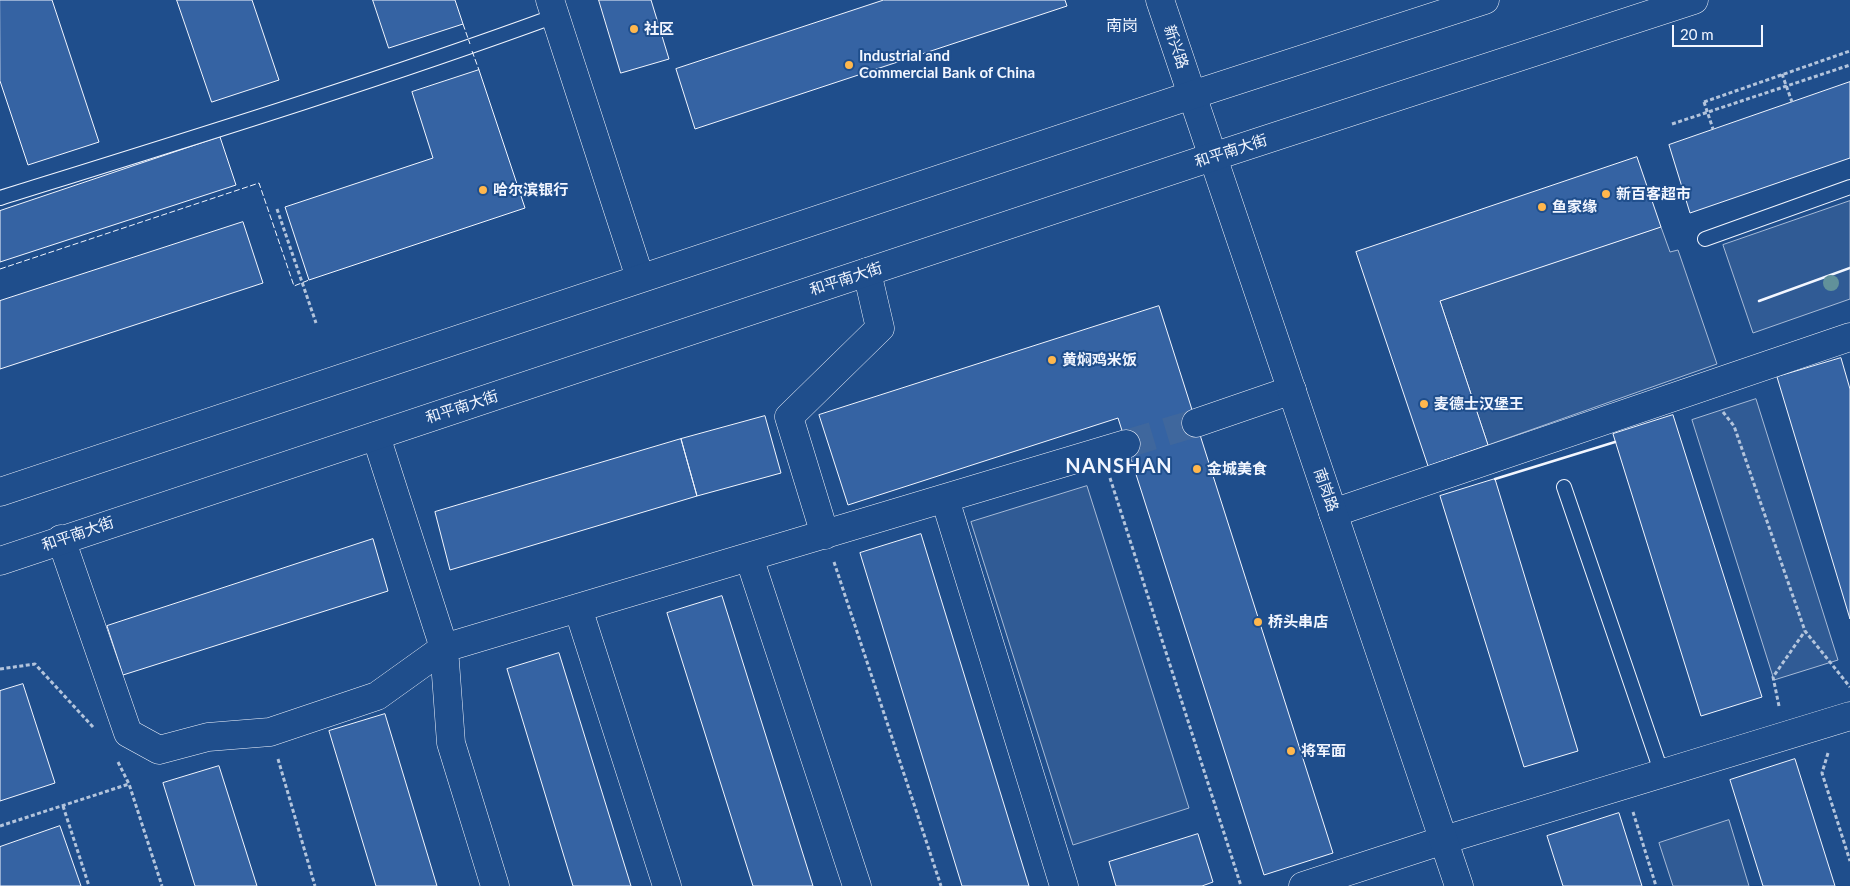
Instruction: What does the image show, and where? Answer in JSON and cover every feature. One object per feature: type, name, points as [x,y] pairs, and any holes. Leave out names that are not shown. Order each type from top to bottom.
[{"type":"street","name":"新兴路","points":[[1160,0],[1192,95]]},
{"type":"street","points":[[0,492],[1192,95],[1485,0]]},
{"type":"street","name":"和平南大街","points":[[0,561],[1214,157],[1694,0]]},
{"type":"street","points":[[552,8],[640,278]]},
{"type":"street","name":"南岗路","points":[[1192,95],[1459,886]]},
{"type":"street","points":[[825,535],[789,417],[880,328],[867,272]]},
{"type":"street","points":[[1333,513],[1850,337]]},
{"type":"street","points":[[1196,423],[1292,390]]},
{"type":"street","points":[[376,436],[444,648],[451,743],[494,886]]},
{"type":"street","points":[[61,540],[128,733],[160,750],[208,738],[270,732],[377,696],[444,648],[1114,448]]},
{"type":"street","points":[[945,499],[1064,886]]},
{"type":"street","points":[[749,557],[857,886]]},
{"type":"street","points":[[578,608],[667,886]]},
{"type":"street","points":[[1303,886],[1444,840],[1845,718]]},
{"type":"lane","points":[[0,198],[136,156],[471,47],[552,8]]},
{"type":"lane","points":[[1705,239],[1850,187]]},
{"type":"lane","points":[[1564,487],[1662,774]]},
{"type":"path","points":[[1714,129],[1704,102],[1850,51]]},
{"type":"path","points":[[1672,124],[1850,65]]},
{"type":"path","points":[[1782,74],[1792,102]]},
{"type":"path","points":[[277,209],[316,324]]},
{"type":"path","points":[[1699,388],[1734,426],[1805,631],[1850,688]]},
{"type":"path","points":[[1114,448],[1242,886]]},
{"type":"path","points":[[825,535],[941,886]]},
{"type":"path","points":[[1786,736],[1773,677],[1805,631]]},
{"type":"path","points":[[0,669],[35,664],[96,730]]},
{"type":"path","points":[[1845,718],[1822,773],[1850,861]]},
{"type":"path","points":[[270,732],[315,886]]},
{"type":"path","points":[[118,760],[129,784],[162,886]]},
{"type":"path","points":[[0,826],[129,784]]},
{"type":"path","points":[[1624,785],[1656,886]]},
{"type":"path","points":[[63,806],[89,886]]},
{"type":"shaded area","points":[[1850,201],[1850,299],[1753,333],[1723,245]]},
{"type":"shaded area","points":[[1661,227],[1670,252],[1678,250],[1717,364],[1488,445],[1440,301]]},
{"type":"shaded area","points":[[1756,399],[1838,660],[1774,680],[1692,420]]},
{"type":"shaded area","points":[[1087,486],[1189,808],[1073,845],[971,522]]},
{"type":"shaded area","points":[[1729,820],[1749,886],[1673,886],[1659,843]]},
{"type":"building","points":[[0,0],[52,0],[99,142],[28,165],[0,81]]},
{"type":"building","points":[[177,0],[252,0],[279,80],[212,102]]},
{"type":"building","points":[[373,0],[455,0],[463,24],[389,48]]},
{"type":"building","name":"社区","points":[[599,0],[651,0],[669,59],[621,73]]},
{"type":"building","points":[[884,0],[1065,0],[1067,6],[695,129],[676,69]]},
{"type":"building","points":[[479,70],[525,208],[309,280],[285,207],[433,158],[412,92]]},
{"type":"building","points":[[1850,82],[1850,158],[1690,213],[1669,145]]},
{"type":"building","points":[[220,137],[236,185],[0,262],[0,211]]},
{"type":"building","points":[[1637,157],[1661,227],[1440,301],[1488,445],[1428,466],[1356,252]]},
{"type":"building","points":[[243,222],[263,283],[0,369],[0,301]]},
{"type":"building","points":[[1159,306],[1333,853],[1264,875],[1118,418],[848,505],[819,415]]},
{"type":"building","points":[[1841,358],[1850,389],[1850,619],[1777,377]]},
{"type":"building","points":[[1673,415],[1762,697],[1701,716],[1613,434]]},
{"type":"building","points":[[765,416],[781,473],[697,496],[681,439]]},
{"type":"building","points":[[681,439],[697,496],[450,570],[435,512]]},
{"type":"building","points":[[1495,479],[1578,751],[1524,767],[1440,496]]},
{"type":"building","points":[[921,534],[1029,886],[962,886],[860,553]]},
{"type":"building","points":[[373,539],[388,591],[123,675],[107,626]]},
{"type":"building","points":[[722,596],[813,886],[753,886],[667,613]]},
{"type":"building","points":[[559,653],[631,886],[573,886],[507,669]]},
{"type":"building","points":[[23,684],[55,783],[0,801],[0,691]]},
{"type":"building","points":[[385,714],[437,886],[376,886],[329,731]]},
{"type":"building","points":[[1795,759],[1835,886],[1763,886],[1730,780]]},
{"type":"building","points":[[219,766],[257,886],[195,886],[163,783]]},
{"type":"building","points":[[1619,813],[1642,886],[1563,886],[1547,836]]},
{"type":"building","points":[[60,826],[81,886],[0,886],[0,847]]},
{"type":"building","points":[[1198,834],[1213,882],[1202,886],[1116,886],[1109,862]]},
{"type":"tunnel","points":[[1126,444],[1196,423]]},
{"type":"fence","points":[[463,24],[470,44]]},
{"type":"fence","points":[[472,51],[479,70]]},
{"type":"fence","points":[[0,269],[259,183],[294,286],[309,280]]},
{"type":"wall","points":[[1759,301],[1850,268]]},
{"type":"wall","points":[[1495,479],[1615,442]]},
{"type":"place","name":"社区","points":[[634,29]]},
{"type":"place","name":"Industrial and Commercial Bank of China","points":[[849,65]]},
{"type":"place","name":"哈尔滨银行","points":[[483,190]]},
{"type":"place","name":"新百客超市","points":[[1606,194]]},
{"type":"place","name":"鱼家缘","points":[[1542,207]]},
{"type":"place","name":"黄焖鸡米饭","points":[[1052,360]]},
{"type":"place","name":"麦德士汉堡王","points":[[1424,404]]},
{"type":"place","name":"金城美食","points":[[1197,469]]},
{"type":"place","name":"桥头串店","points":[[1258,622]]},
{"type":"place","name":"将军面","points":[[1291,751]]},
{"type":"district","name":"南岗","points":[[1122,26]]},
{"type":"district","name":"NANSHAN","points":[[1119,467]]}]
